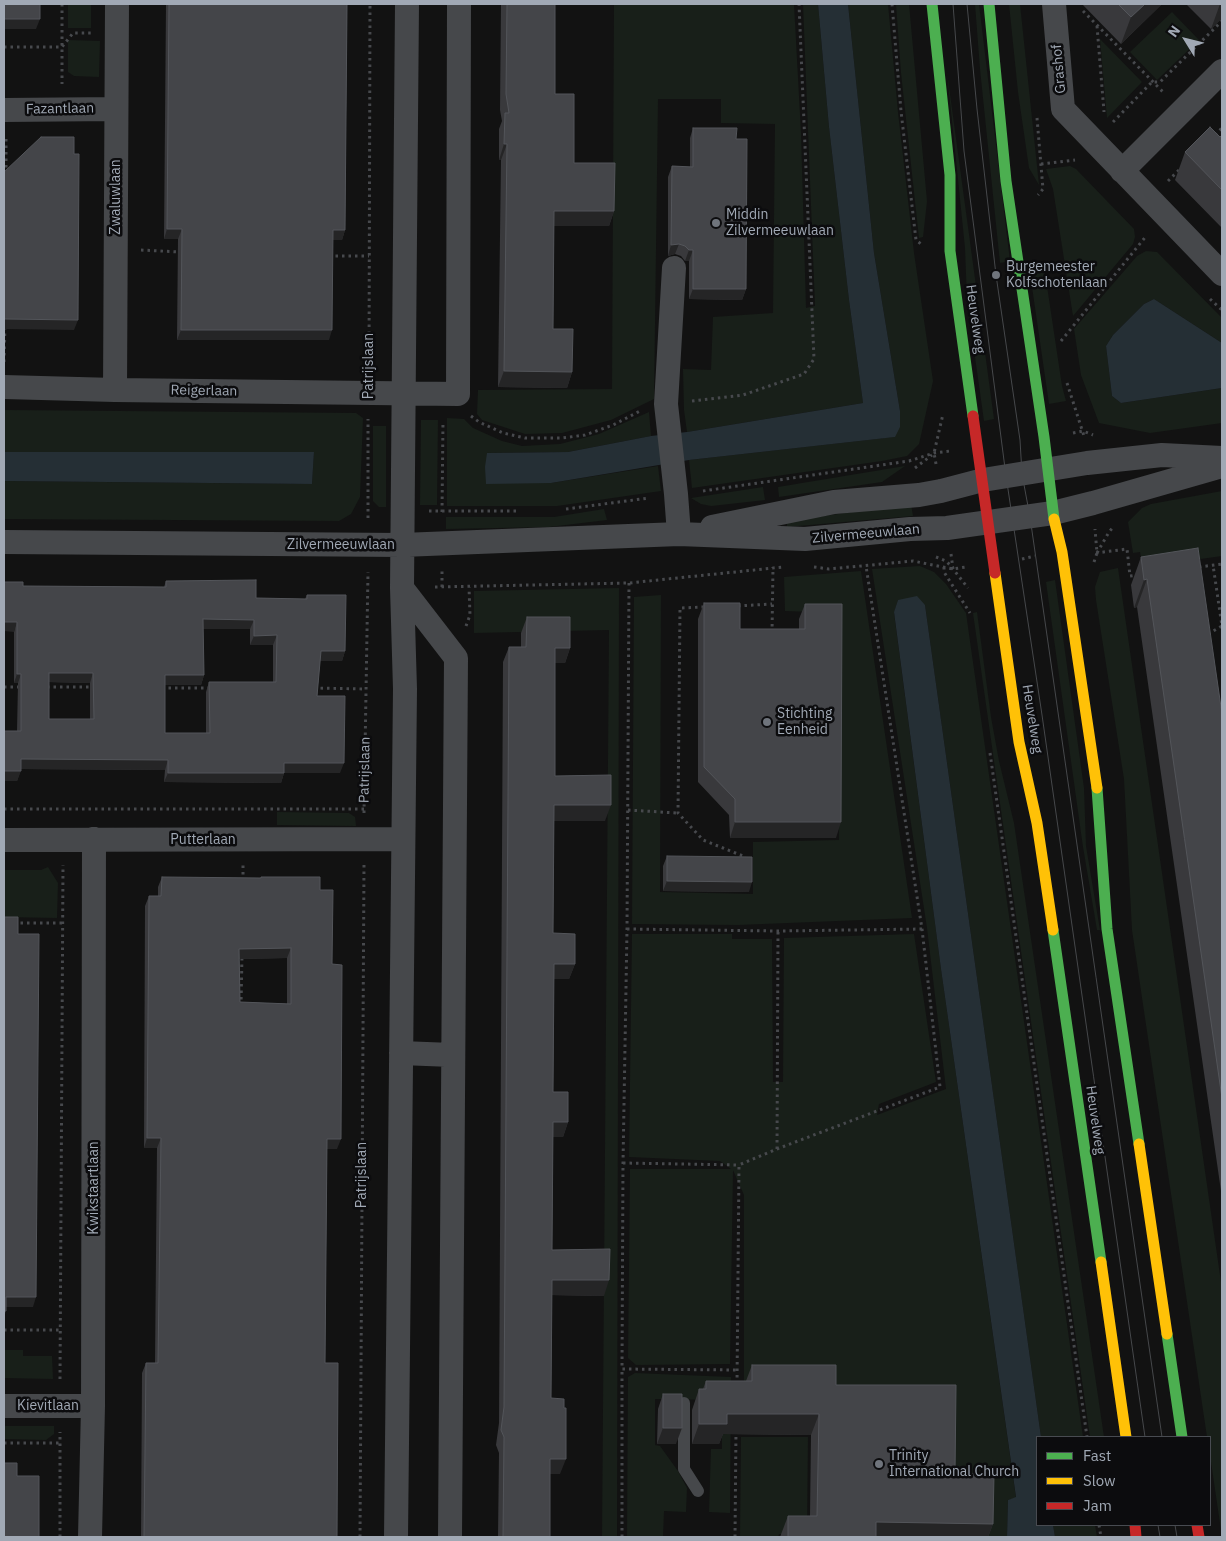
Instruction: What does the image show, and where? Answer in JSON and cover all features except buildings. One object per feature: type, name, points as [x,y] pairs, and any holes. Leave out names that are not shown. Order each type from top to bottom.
[{"type":"main road","name":"Heuvelweg","points":[[932,4],[950,175],[950,252],[1019,742],[1037,823],[1126,1436]]},
{"type":"main road","points":[[989,4],[1006,181],[1044,437],[1053,513],[1062,552],[1098,794],[1107,929],[1182,1436]]},
{"type":"street","name":"Zwaluwlaan","points":[[115,390],[117,4]]},
{"type":"street","points":[[396,1537],[405,689],[402,545],[407,4]]},
{"type":"street","points":[[404,393],[458,394],[459,4]]},
{"type":"street","name":"Grashof","points":[[1054,4],[1063,109],[1100,136],[1122,171],[1222,274]]},
{"type":"street","points":[[1122,171],[1222,71]]},
{"type":"street","name":"Fazantlaan","points":[[5,110],[116,109]]},
{"type":"street","points":[[674,268],[666,409],[675,486],[678,534]]},
{"type":"street","name":"Reigerlaan","points":[[4,387],[404,393]]},
{"type":"street","points":[[1048,470],[1087,463],[1162,455],[1222,458]]},
{"type":"street","points":[[1053,513],[1222,466]]},
{"type":"street","name":"Zilvermeeuwlaan","points":[[678,534],[834,502],[919,495],[983,480],[1048,470]]},
{"type":"street","name":"Zilvermeeuwlaan","points":[[4,542],[402,545],[678,534],[804,539],[910,529],[947,528],[1053,513]]},
{"type":"street","points":[[402,588],[456,658],[450,1537]]},
{"type":"street","name":"Kwikstaartlaan","points":[[90,1537],[93,1406],[94,839]]},
{"type":"street","name":"Putterlaan","points":[[4,840],[402,839]]},
{"type":"street","points":[[401,1053],[452,1055]]},
{"type":"street","name":"Kievitlaan","points":[[4,1406],[93,1406]]},
{"type":"lane","points":[[684,1403],[684,1469],[698,1491]]},
{"type":"path","points":[[62,4],[63,109]]},
{"type":"path","name":"Patrijslaan","points":[[360,1537],[364,809],[368,545],[370,4]]},
{"type":"path","points":[[458,394],[469,414],[479,422],[503,433],[525,438],[562,438],[585,435],[613,425],[650,406],[666,409],[743,395],[804,374],[814,359],[799,4]]},
{"type":"path","points":[[892,4],[901,112],[916,240],[927,248]]},
{"type":"path","points":[[1081,9],[1210,140],[1222,128]]},
{"type":"path","points":[[1100,136],[1152,82],[1160,82],[1222,21]]},
{"type":"path","points":[[1097,26],[1100,136]]},
{"type":"path","points":[[62,47],[73,33],[117,34]]},
{"type":"path","points":[[4,47],[62,47]]},
{"type":"path","points":[[5,110],[6,178]]},
{"type":"path","points":[[1162,186],[1182,166]]},
{"type":"path","points":[[1061,341],[1146,236],[1165,216]]},
{"type":"path","points":[[116,249],[184,252]]},
{"type":"path","points":[[320,256],[369,256]]},
{"type":"path","points":[[4,387],[5,322]]},
{"type":"path","points":[[442,587],[443,414]]},
{"type":"path","points":[[1044,437],[1083,431]]},
{"type":"path","points":[[934,453],[978,447]]},
{"type":"path","points":[[772,538],[772,638]]},
{"type":"path","points":[[806,566],[829,569],[913,561],[953,569],[1079,550],[1097,553],[1127,549],[1130,576],[1140,575]]},
{"type":"path","points":[[1195,568],[1222,564]]},
{"type":"path","points":[[1207,634],[1222,626],[1213,565]]},
{"type":"path","points":[[402,588],[629,583],[790,566]]},
{"type":"path","points":[[623,1163],[739,1165],[940,1087],[922,929],[866,566]]},
{"type":"path","points":[[944,567],[944,572],[970,612],[971,622]]},
{"type":"path","points":[[622,1537],[623,1163],[627,929],[629,583]]},
{"type":"path","points":[[735,606],[772,604]]},
{"type":"path","points":[[708,607],[680,608],[678,812],[703,840],[743,856]]},
{"type":"path","points":[[4,687],[23,687]]},
{"type":"path","points":[[43,687],[102,687]]},
{"type":"path","points":[[160,688],[219,688]]},
{"type":"path","points":[[307,688],[366,689]]},
{"type":"path","points":[[989,749],[1087,1436]]},
{"type":"path","points":[[4,809],[364,809]]},
{"type":"path","points":[[628,810],[678,812]]},
{"type":"path","points":[[60,1537],[63,839]]},
{"type":"path","points":[[243,840],[243,889]]},
{"type":"path","points":[[14,923],[63,923]]},
{"type":"path","points":[[627,929],[778,931],[922,929]]},
{"type":"path","points":[[777,1149],[778,931]]},
{"type":"path","points":[[241,1008],[242,948]]},
{"type":"path","points":[[737,1390],[739,1165]]},
{"type":"path","points":[[4,1330],[61,1330]]},
{"type":"path","points":[[622,1370],[737,1370]]},
{"type":"path","points":[[735,1537],[736,1429]]},
{"type":"path","points":[[4,1443],[60,1443]]},
{"type":"shaded area","points":[[68,4],[91,4],[91,28],[68,28]]},
{"type":"shaded area","points":[[614,4],[794,4],[801,133],[806,308],[815,306],[803,4],[818,4],[829,127],[863,403],[687,432],[684,410],[683,369],[711,370],[713,317],[773,313],[775,124],[721,123],[721,99],[658,99],[654,399],[611,420],[562,433],[525,434],[482,420],[477,414],[478,390],[612,389]]},
{"type":"shaded area","points":[[818,4],[848,4],[874,253],[900,411],[900,427],[895,437],[689,460],[551,483],[486,484],[485,467],[487,453],[568,452],[651,436],[687,432],[863,403],[829,127]]},
{"type":"shaded area","points":[[848,4],[888,4],[914,253],[933,381],[919,444],[907,456],[882,461],[692,488],[689,460],[894,437],[900,411],[874,253]]},
{"type":"shaded area","points":[[896,4],[909,4],[927,201],[923,237],[919,238],[901,73]]},
{"type":"shaded area","points":[[975,4],[979,4],[1010,261],[1000,263],[980,69]]},
{"type":"shaded area","points":[[1009,4],[1020,4],[1039,185],[1029,168],[1018,92]]},
{"type":"shaded area","points":[[1172,12],[1199,40],[1157,80],[1130,52]]},
{"type":"shaded area","points":[[1100,39],[1142,82],[1107,118]]},
{"type":"shaded area","points":[[68,40],[100,41],[99,77],[74,76],[68,72]]},
{"type":"shaded area","points":[[947,72],[994,419],[984,421],[967,300],[965,248]]},
{"type":"shaded area","points":[[1070,166],[1076,169],[1134,229],[1135,237],[1133,244],[1073,316],[1053,189],[1046,169]]},
{"type":"shaded area","points":[[1146,251],[1157,252],[1222,318],[1222,343],[1154,299],[1144,304],[1113,335],[1106,346],[1112,396],[1121,403],[1222,388],[1222,423],[1150,433],[1099,423],[1081,375],[1074,329],[1137,256]]},
{"type":"shaded area","points":[[1044,266],[1062,386],[1066,401],[1049,404],[1031,280],[1040,267]]},
{"type":"shaded area","points":[[1154,299],[1222,343],[1222,388],[1121,403],[1112,396],[1106,346],[1113,335],[1144,304]]},
{"type":"shaded area","points":[[4,410],[356,413],[363,418],[360,497],[351,514],[339,521],[4,519],[4,481],[312,484],[314,453],[4,452]]},
{"type":"shaded area","points":[[649,412],[651,436],[568,452],[487,453],[551,483],[658,466],[661,491],[557,506],[447,506],[447,418],[464,419],[473,428],[502,441],[522,446],[560,444],[599,434]]},
{"type":"shaded area","points":[[421,420],[438,420],[437,505],[420,505]]},
{"type":"shaded area","points":[[373,426],[386,426],[386,507],[379,507],[373,501]]},
{"type":"shaded area","points":[[4,452],[314,452],[312,484],[4,481]]},
{"type":"shaded area","points":[[905,466],[882,482],[779,497],[778,487]]},
{"type":"shaded area","points":[[763,487],[765,500],[711,506],[701,504],[691,498]]},
{"type":"shaded area","points":[[1222,491],[1222,556],[1143,567],[1140,552],[1133,553],[1128,522],[1142,508],[1151,504]]},
{"type":"shaded area","points":[[911,504],[913,516],[787,527],[787,521]]},
{"type":"shaded area","points":[[604,509],[607,520],[549,527],[446,529],[446,517],[554,517]]},
{"type":"shaded area","points":[[920,566],[934,572],[946,584],[966,613],[1083,1436],[1041,1436],[925,605],[898,600],[894,613],[941,969],[1016,1498],[1008,1500],[1007,1537],[987,1537],[744,1383],[744,1195],[733,1170],[730,1364],[636,1365],[628,1358],[630,1169],[731,1169],[720,1161],[629,1157],[632,934],[732,934],[732,939],[772,939],[773,1082],[783,1082],[784,938],[914,934],[936,1082],[879,1104],[877,1115],[946,1089],[927,928],[872,569]]},
{"type":"shaded area","points":[[1118,568],[1222,1289],[1222,1537],[1211,1462],[1211,1436],[1207,1436],[1132,930],[1124,779],[1096,600],[1095,587],[1100,572]]},
{"type":"shaded area","points":[[861,571],[912,918],[738,925],[632,924],[634,597],[661,595],[660,892],[753,894],[753,842],[839,840],[840,613],[785,611],[784,577]]},
{"type":"shaded area","points":[[1055,580],[1084,788],[1086,846],[1100,930],[1097,930],[1083,847],[1046,582]]},
{"type":"shaded area","points":[[619,588],[617,1537],[602,1537],[609,630],[474,633],[474,591]]},
{"type":"shaded area","points":[[917,596],[925,605],[1041,1436],[1036,1436],[1036,1526],[1053,1526],[1055,1537],[1007,1537],[1008,1500],[1016,1497],[941,969],[894,612],[898,600]]},
{"type":"shaded area","points":[[977,612],[991,717],[999,761],[1014,823],[1104,1436],[1090,1436],[973,613]]},
{"type":"shaded area","points":[[277,812],[349,813],[355,817],[356,826],[277,825]]},
{"type":"shaded area","points":[[48,867],[58,883],[57,918],[4,917],[4,870],[41,870]]},
{"type":"shaded area","points":[[4,1350],[23,1350],[23,1356],[52,1356],[53,1379],[4,1378]]},
{"type":"shaded area","points":[[635,1373],[731,1377],[730,1513],[709,1512],[711,1449],[722,1449],[722,1400],[655,1399],[655,1445],[660,1446],[678,1471],[687,1488],[686,1512],[664,1511],[663,1537],[627,1537],[628,1377]]},
{"type":"shaded area","points":[[4,1426],[54,1426],[54,1434],[46,1440],[4,1439]]},
{"type":"shaded area","points":[[741,1437],[808,1437],[807,1534],[779,1534],[778,1537],[740,1537]]},
{"type":"shaded area","points":[[1053,1526],[1095,1526],[1097,1537],[1055,1537]]},
{"type":"tram line","points":[[953,4],[964,151],[1006,476],[1145,1436]]},
{"type":"tram line","points":[[967,4],[996,275],[1020,440],[1022,474],[1030,517],[1162,1436]]},
{"type":"tram line","points":[[1158,1526],[1160,1537]]},
{"type":"tram line","points":[[1175,1526],[1177,1537]]},
{"type":"traffic: fast","points":[[932,4],[950,175],[950,251],[973,416]]},
{"type":"traffic: fast","points":[[989,4],[1006,181],[1044,437],[1054,519]]},
{"type":"traffic: fast","points":[[1097,788],[1107,929],[1139,1144]]},
{"type":"traffic: fast","points":[[1053,930],[1101,1262]]},
{"type":"traffic: fast","points":[[1167,1334],[1182,1436]]},
{"type":"traffic: slow","points":[[1054,519],[1062,552],[1097,788]]},
{"type":"traffic: slow","points":[[995,573],[1019,742],[1037,823],[1053,930]]},
{"type":"traffic: slow","points":[[1139,1144],[1167,1334]]},
{"type":"traffic: slow","points":[[1101,1262],[1126,1436]]},
{"type":"traffic: jam","points":[[973,416],[995,573]]},
{"type":"traffic: jam","points":[[1135,1526],[1136,1537]]},
{"type":"traffic: jam","points":[[1197,1526],[1199,1537]]},
{"type":"place","name":"Middin Zilvermeeuwlaan","points":[[716,223]]},
{"type":"place","name":"Burgemeester Kolfschotenlaan","points":[[996,275]]},
{"type":"place","name":"Stichting Eenheid","points":[[767,722]]},
{"type":"place","name":"Trinity International Church","points":[[879,1464]]}]
